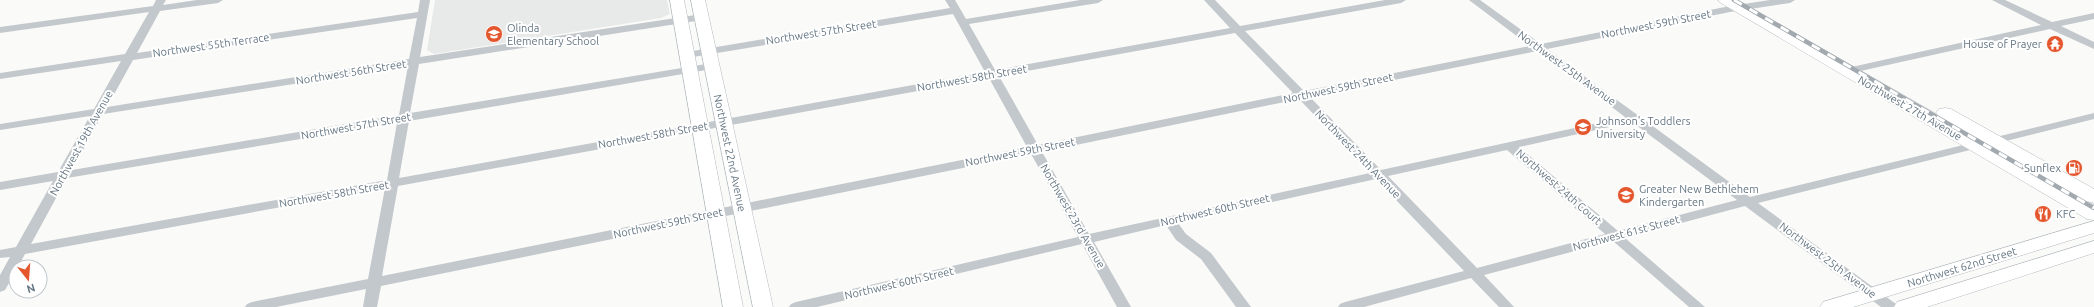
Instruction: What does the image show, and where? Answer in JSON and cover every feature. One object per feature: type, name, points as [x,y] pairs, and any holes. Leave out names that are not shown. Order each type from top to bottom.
[{"type":"main road","name":"Northwest 22nd Avenue","points":[[677,0],[733,307]]},
{"type":"main road","name":"Northwest 22nd Avenue","points":[[698,0],[763,307]]},
{"type":"main road","name":"Northwest 27th Avenue","points":[[1742,3],[1856,69],[1995,141],[2094,197]]},
{"type":"main road","name":"Northwest 27th Avenue","points":[[1856,69],[1974,145],[2094,214]]},
{"type":"main road","name":"Northwest 62nd Street","points":[[1830,307],[2094,227]]},
{"type":"main road","name":"Northwest 62nd Street","points":[[1904,307],[2094,247]]},
{"type":"street","points":[[0,30],[159,4],[218,0]]},
{"type":"street","points":[[370,307],[425,0]]},
{"type":"street","points":[[964,22],[1098,0]]},
{"type":"street","name":"Northwest 24th Avenue","points":[[1209,0],[1507,307]]},
{"type":"street","name":"Northwest 58th Street","points":[[0,254],[1401,0]]},
{"type":"street","name":"Northwest 25th Avenue","points":[[1474,0],[1540,47],[1891,307]]},
{"type":"street","name":"Northwest 59th Street","points":[[252,307],[1301,96],[1540,47],[1742,3],[1790,0]]},
{"type":"street","points":[[1997,0],[2094,46]]},
{"type":"street","name":"Northwest 19th Avenue","points":[[0,287],[159,4]]},
{"type":"street","name":"Northwest 23rd Avenue","points":[[953,5],[994,74],[1124,307]]},
{"type":"street","name":"Northwest 57th Street","points":[[0,186],[403,118],[688,62],[710,59],[953,5]]},
{"type":"street","name":"Northwest 55th Terrace","points":[[0,76],[422,14]]},
{"type":"street","points":[[1856,69],[2094,16]]},
{"type":"street","name":"Northwest 56th Street","points":[[0,128],[413,62],[702,18]]},
{"type":"street","name":"Northwest 57th Street","points":[[688,62],[710,59]]},
{"type":"street","name":"Northwest 61st Street","points":[[1344,307],[1748,201],[2094,116]]},
{"type":"street","name":"Northwest 60th Street","points":[[796,307],[1086,239],[1636,118]]},
{"type":"street","name":"Northwest 24th Court","points":[[1510,146],[1698,307]]},
{"type":"street","points":[[1170,221],[1181,237],[1206,256],[1244,307]]},
{"type":"shaded area","name":"Olinda Elementary School","points":[[435,0],[667,0],[670,14],[661,18],[434,54],[427,50]]},
{"type":"railway","points":[[1734,0],[2094,208]]},
{"type":"place","name":"Olinda Elementary School","points":[[494,34]]},
{"type":"place","name":"House of Prayer","points":[[2055,44]]},
{"type":"place","name":"Johnson's Toddlers University","points":[[1583,127]]},
{"type":"place","name":"Sunflex","points":[[2074,168]]},
{"type":"place","name":"Greater New Bethlehem Kindergarten","points":[[1626,195]]},
{"type":"place","name":"KFC","points":[[2043,214]]}]
